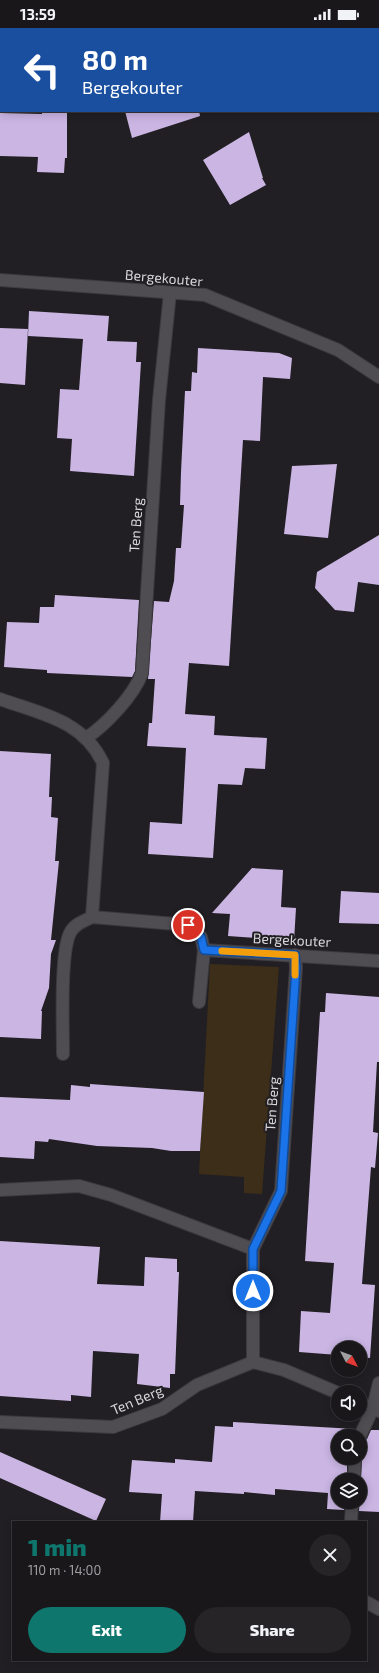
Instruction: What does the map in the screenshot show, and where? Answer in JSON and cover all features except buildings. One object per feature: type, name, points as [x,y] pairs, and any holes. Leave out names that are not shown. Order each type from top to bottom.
[{"type":"street","name":"Bergekouter","points":[[0,280],[205,295],[338,350],[379,377]]},
{"type":"street","name":"Ten Berg","points":[[86,738],[100,729],[138,684],[142,673],[159,400],[170,292]]},
{"type":"street","points":[[0,699],[59,720],[74,727],[96,748],[103,763],[92,917]]},
{"type":"street","points":[[63,1054],[65,956],[70,933],[78,924],[92,917],[188,925],[201,937],[204,950],[199,1002]]},
{"type":"street","name":"Bergekouter","points":[[204,950],[379,961]]},
{"type":"street","name":"Ten Berg","points":[[0,1422],[113,1427],[162,1409],[197,1385],[253,1362],[253,1249],[281,1191],[296,968],[295,955]]},
{"type":"street","points":[[0,1190],[79,1186],[112,1195],[253,1249]]},
{"type":"street","points":[[253,1362],[284,1370],[331,1390]]},
{"type":"street","points":[[364,1429],[376,1410],[379,1383]]},
{"type":"street","points":[[351,1521],[352,1509]]},
{"type":"street","points":[[367,1602],[379,1608]]},
{"type":"shaded area","points":[[210,964],[279,967],[262,1194],[244,1193],[244,1177],[199,1174]]},
{"type":"slow traffic","points":[[222,951],[295,955],[295,975]]},
{"type":"route","points":[[188,925],[201,937],[204,950],[295,955],[296,968],[281,1191],[253,1249],[253,1291]]}]
